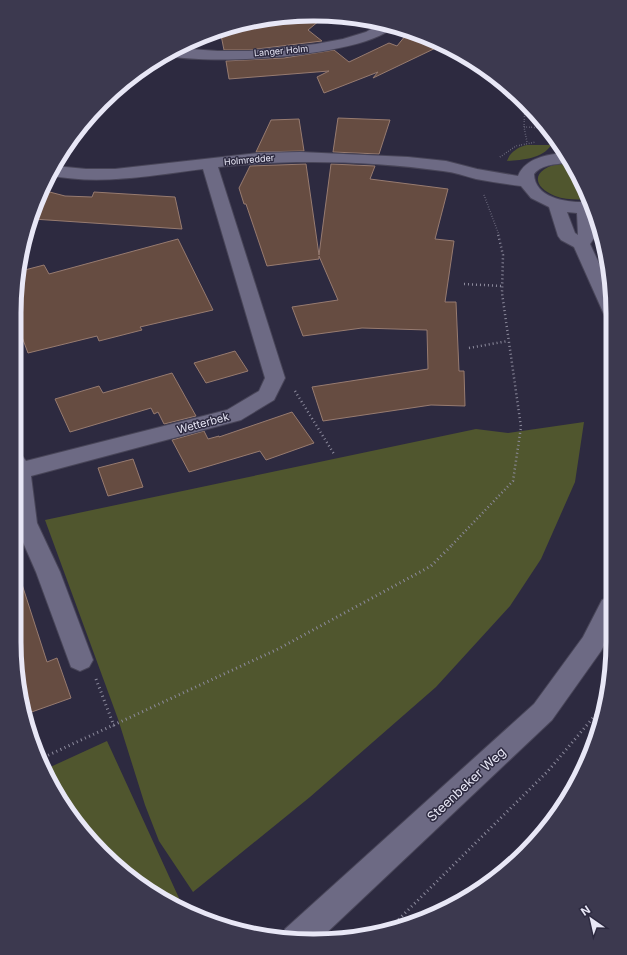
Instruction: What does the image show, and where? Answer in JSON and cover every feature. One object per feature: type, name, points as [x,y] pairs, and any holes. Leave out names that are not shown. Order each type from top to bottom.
[{"type":"street","name":"Langer Holm","points":[[180,53],[218,56],[303,49],[350,42],[382,29]]},
{"type":"street","points":[[560,155],[541,162],[529,175],[528,186],[536,195],[556,204],[571,207],[586,207]]},
{"type":"street","name":"Holmredder","points":[[57,172],[115,174],[259,158],[300,157],[408,162],[446,166],[477,174],[529,175]]},
{"type":"street","name":"Wetterbek","points":[[21,467],[234,414],[267,395],[275,378],[209,163]]},
{"type":"street","points":[[556,204],[567,236],[581,244],[605,297]]},
{"type":"street","points":[[581,244],[588,234],[588,213]]},
{"type":"street","points":[[21,496],[26,523],[48,572],[80,660]]},
{"type":"street","name":"Steenbeker Weg","points":[[303,933],[543,712],[592,644],[606,617]]},
{"type":"path","points":[[525,112],[524,127],[527,142]]},
{"type":"path","points":[[524,127],[539,128]]},
{"type":"path","points":[[45,757],[278,649],[431,566],[513,481],[521,427],[508,341],[502,286],[503,255],[501,241],[484,193]]},
{"type":"path","points":[[464,284],[502,286]]},
{"type":"path","points":[[469,348],[508,341]]},
{"type":"path","points":[[292,386],[334,454]]},
{"type":"path","points":[[80,660],[92,667],[114,726]]},
{"type":"path","points":[[396,922],[548,771],[597,713]]},
{"type":"green space","points":[[527,145],[551,145],[547,150],[537,156],[507,161],[515,150]]},
{"type":"green space","points":[[564,163],[583,200],[555,196],[541,186],[538,182],[538,177],[541,172],[552,165]]},
{"type":"green space","points":[[584,422],[575,482],[541,559],[510,606],[436,687],[310,797],[193,892],[159,841],[145,805],[118,719],[45,520],[476,429],[508,433]]},
{"type":"green space","points":[[107,741],[181,902],[135,874],[107,848],[81,820],[60,788],[49,767]]},
{"type":"building","points":[[319,21],[308,30],[322,41],[249,50],[224,50],[221,36],[238,31],[275,24]]},
{"type":"building","points":[[405,36],[436,48],[373,78],[378,72],[324,93],[317,77],[329,71],[229,79],[226,61],[284,58],[334,50],[349,62],[389,43],[397,46]]},
{"type":"building","points":[[338,118],[390,120],[379,154],[333,152]]},
{"type":"building","points":[[299,119],[304,151],[256,152],[271,120]]},
{"type":"building","points":[[306,164],[319,255],[331,164],[375,166],[370,179],[448,189],[435,239],[454,241],[445,302],[456,302],[459,371],[464,371],[465,406],[431,405],[323,421],[312,387],[428,369],[427,330],[362,328],[303,336],[292,307],[338,300],[319,256],[319,259],[267,266],[239,188],[250,166]]},
{"type":"building","points":[[48,191],[65,196],[92,197],[94,192],[175,197],[182,229],[37,219]]},
{"type":"building","points":[[178,239],[213,310],[140,327],[142,330],[99,341],[97,336],[28,353],[21,334],[22,294],[25,270],[44,265],[49,274]]},
{"type":"building","points":[[235,351],[248,371],[206,383],[194,363]]},
{"type":"building","points":[[172,373],[196,416],[164,424],[158,412],[154,414],[151,408],[70,432],[55,399],[99,386],[103,393]]},
{"type":"building","points":[[292,412],[314,443],[266,460],[260,451],[189,472],[172,440],[204,431],[208,439],[219,437]]},
{"type":"building","points":[[133,459],[143,487],[108,496],[98,468]]},
{"type":"building","points":[[21,581],[47,662],[57,658],[71,698],[30,713],[22,661]]}]
